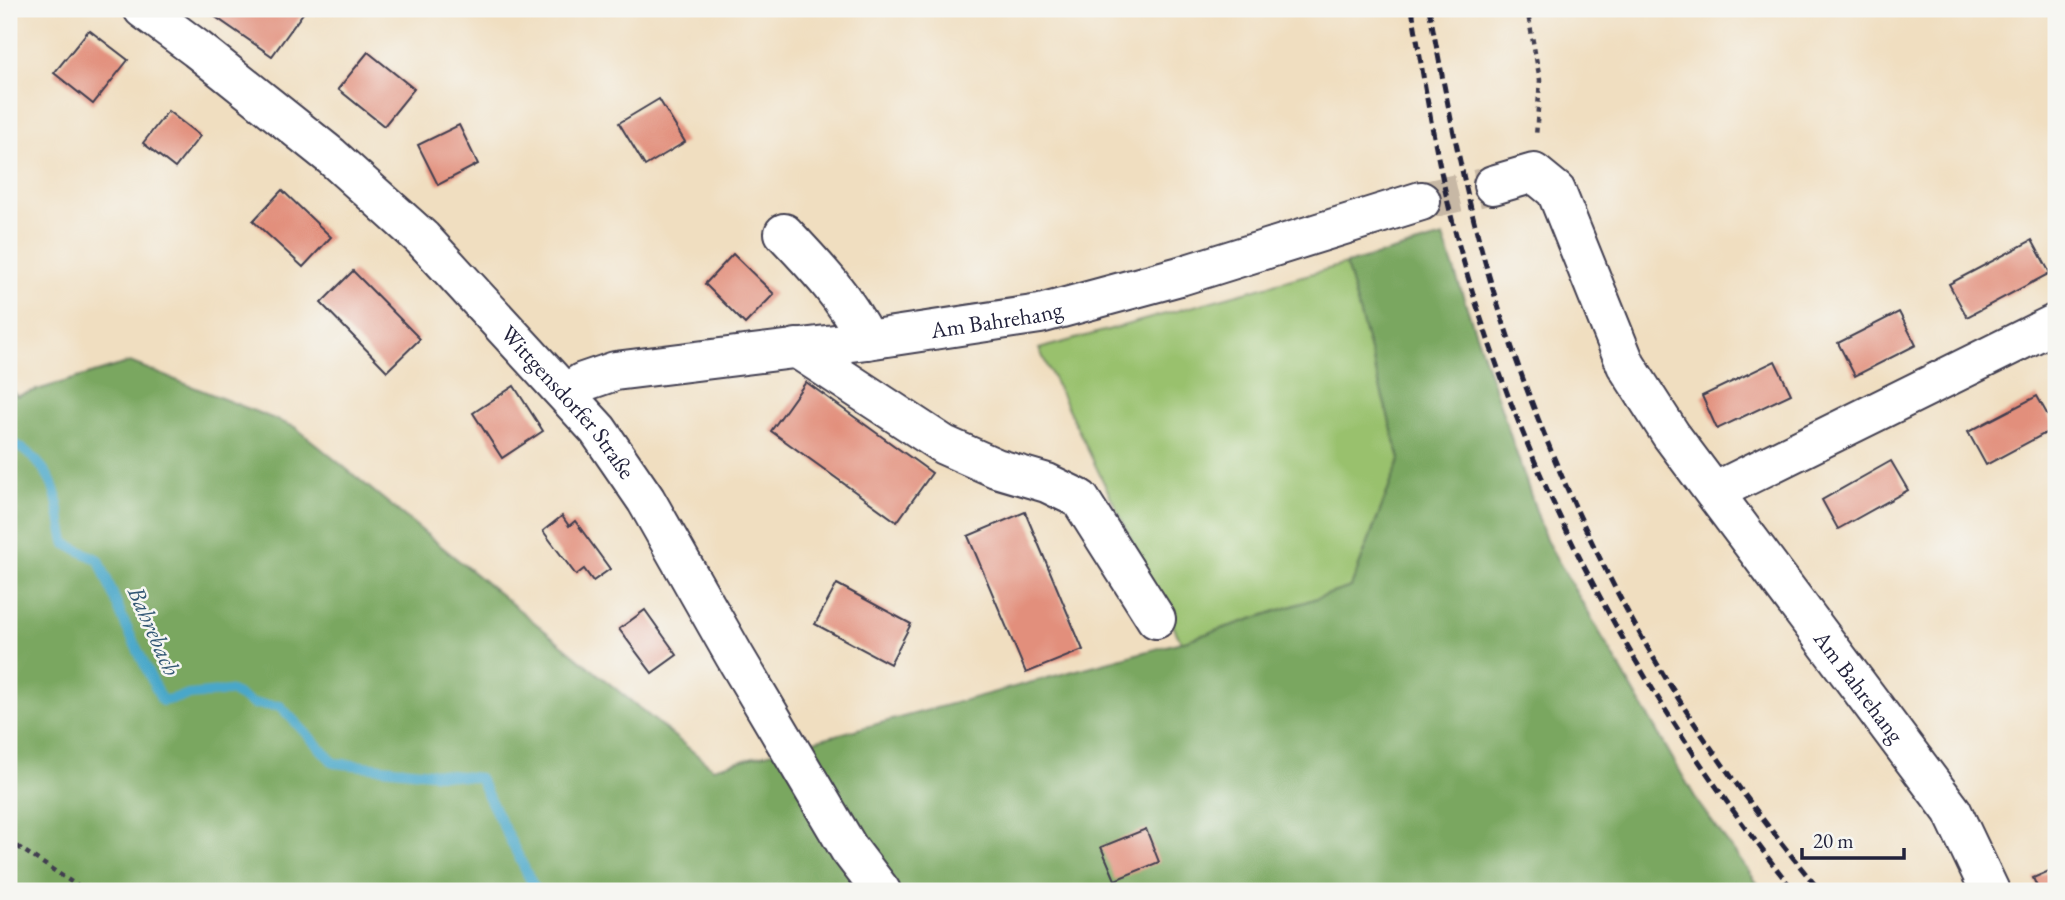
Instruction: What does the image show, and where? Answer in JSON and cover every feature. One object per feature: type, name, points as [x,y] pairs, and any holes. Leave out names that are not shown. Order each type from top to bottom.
[{"type":"street","name":"Wittgensdorfer Straße","points":[[143,9],[331,156],[412,229],[598,430],[646,500],[849,849],[881,891]]},
{"type":"street","name":"Am Bahrehang","points":[[1534,173],[1556,191],[1626,365],[1671,435],[1952,811],[1990,891]]},
{"type":"street","points":[[1493,185],[1534,173]]},
{"type":"street","name":"Am Bahrehang","points":[[566,393],[615,370],[867,340],[1040,314],[1180,276],[1420,201]]},
{"type":"street","points":[[784,233],[830,281],[867,340]]},
{"type":"street","points":[[1714,492],[2056,323]]},
{"type":"street","points":[[796,348],[944,445],[996,468],[1047,483],[1080,499],[1156,619]]},
{"type":"path","points":[[1527,9],[1540,80],[1534,173]]},
{"type":"path","points":[[9,841],[85,891]]},
{"type":"green space","points":[[1443,237],[1546,540],[1699,804],[1763,891],[9,891],[9,387],[17,396],[130,362],[295,427],[713,768],[1181,642],[1351,587],[1400,459],[1346,264]]},
{"type":"green space","points":[[1346,264],[1400,459],[1351,587],[1181,642],[1039,349]]},
{"type":"building","points":[[204,9],[306,9],[272,56]]},
{"type":"building","points":[[89,30],[128,60],[93,104],[54,73]]},
{"type":"building","points":[[368,52],[414,89],[384,126],[338,89]]},
{"type":"building","points":[[659,99],[685,142],[645,166],[619,123]]},
{"type":"building","points":[[168,111],[200,136],[175,168],[143,143]]},
{"type":"building","points":[[459,125],[478,164],[438,185],[418,145]]},
{"type":"building","points":[[282,190],[331,237],[303,267],[253,221]]},
{"type":"building","points":[[2032,240],[2050,273],[1967,317],[1949,284]]},
{"type":"building","points":[[733,254],[774,294],[745,324],[705,284]]},
{"type":"building","points":[[353,271],[420,339],[387,371],[321,303]]},
{"type":"building","points":[[1899,312],[1916,345],[1855,376],[1838,343]]},
{"type":"building","points":[[1775,361],[1791,394],[1717,429],[1702,396]]},
{"type":"building","points":[[806,382],[932,473],[897,522],[771,431]]},
{"type":"building","points":[[514,386],[543,431],[502,458],[473,413]]},
{"type":"building","points":[[2037,396],[2055,428],[1986,465],[1968,432]]},
{"type":"building","points":[[1891,461],[1908,490],[1838,529],[1822,500]]},
{"type":"building","points":[[1025,512],[1083,650],[1026,673],[968,536]]},
{"type":"building","points":[[562,516],[569,526],[575,521],[610,569],[593,581],[584,569],[576,575],[543,531]]},
{"type":"building","points":[[837,584],[911,624],[890,664],[815,624]]},
{"type":"building","points":[[645,610],[677,655],[652,673],[619,629]]},
{"type":"building","points":[[1146,829],[1159,862],[1115,880],[1101,847]]},
{"type":"building","points":[[2056,868],[2056,891],[2039,891],[2033,878]]},
{"type":"waterway","name":"Bahrebach","points":[[9,442],[30,454],[51,482],[66,544],[99,560],[125,624],[162,701],[230,691],[253,704],[280,706],[334,763],[479,778],[536,891]]},
{"type":"tunnel","points":[[1421,201],[1493,185]]},
{"type":"railway","points":[[1412,9],[1438,155],[1458,242],[1516,417],[1593,584],[1638,664],[1686,742],[1738,818],[1794,891]]},
{"type":"railway","points":[[1429,9],[1460,161],[1489,275],[1533,407],[1572,499],[1616,590],[1665,677],[1739,787],[1820,891]]}]
